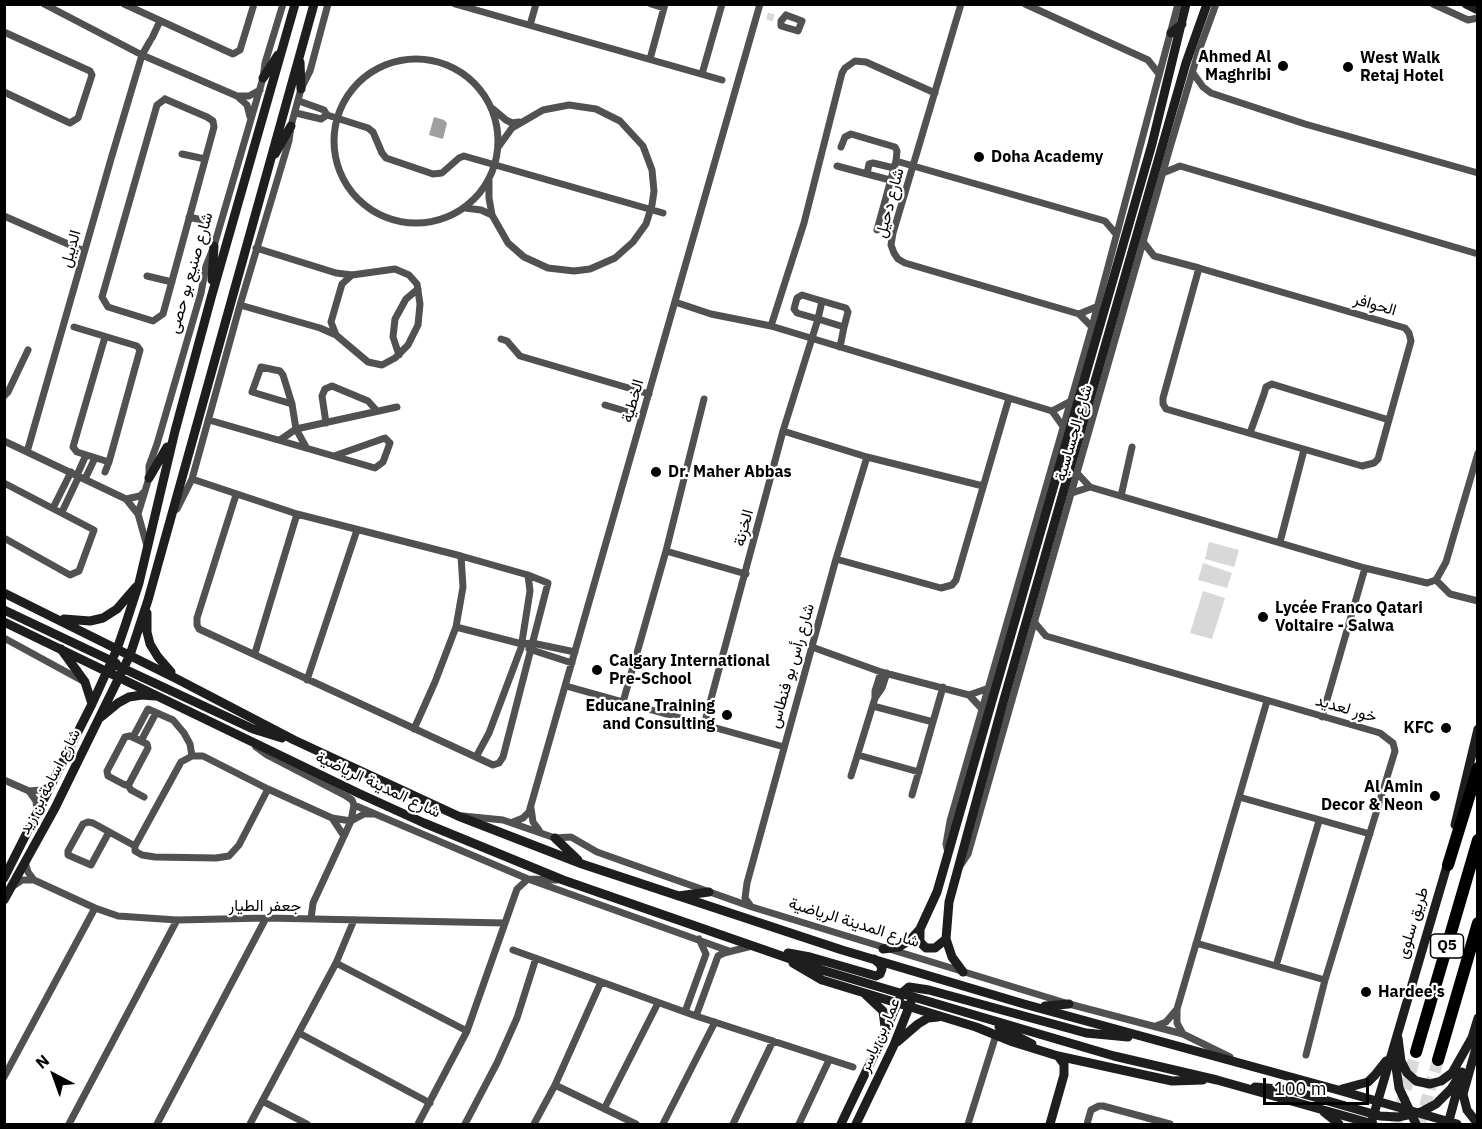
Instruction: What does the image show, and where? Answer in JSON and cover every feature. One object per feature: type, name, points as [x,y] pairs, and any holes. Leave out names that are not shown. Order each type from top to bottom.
[{"type":"highway","points":[[1448,865],[1478,768]]},
{"type":"highway","name":"Q5","points":[[1416,1052],[1478,840]]},
{"type":"highway","name":"Q5","points":[[1438,1060],[1478,923]]},
{"type":"main road","name":"شارع صنيع بو حصى","points":[[109,666],[139,583],[175,431],[295,4]]},
{"type":"main road","points":[[294,740],[262,732],[121,672],[148,600],[267,166],[314,4]]},
{"type":"main road","name":"شارع الجساسية","points":[[920,930],[937,892],[1152,144],[1186,4]]},
{"type":"main road","points":[[1198,53],[1194,39],[1201,4]]},
{"type":"main road","name":"شارع الجساسية","points":[[946,939],[949,902],[1014,665],[1080,451],[1123,283],[1146,218],[1194,39],[1207,4]]},
{"type":"main road","points":[[1466,4],[1478,10]]},
{"type":"main road","points":[[1170,33],[1182,24]]},
{"type":"main road","points":[[263,78],[285,42]]},
{"type":"main road","points":[[300,51],[301,89]]},
{"type":"main road","points":[[267,166],[291,126]]},
{"type":"main road","points":[[211,298],[214,246]]},
{"type":"main road","points":[[1110,257],[1115,272]]},
{"type":"main road","points":[[1123,283],[1134,278]]},
{"type":"main road","points":[[1071,398],[1083,383]]},
{"type":"main road","points":[[149,478],[175,431]]},
{"type":"main road","points":[[1059,438],[1064,450]]},
{"type":"main road","points":[[54,617],[81,621],[103,618],[117,609],[139,583]]},
{"type":"main road","points":[[1036,591],[1041,601]]},
{"type":"main road","name":"شارع المدينة الرياضية","points":[[4,593],[177,678],[294,740],[458,816],[582,864],[675,896],[1024,1004],[1338,1090],[1451,1124]]},
{"type":"main road","points":[[148,600],[147,628],[150,644],[158,657],[177,678]]},
{"type":"main road","points":[[4,610],[109,666],[122,664],[129,655]]},
{"type":"main road","name":"شارع المدينة الرياضية","points":[[4,622],[60,648],[109,666],[164,698],[424,824],[563,880],[900,998],[910,1006],[1058,1056],[1172,1081],[1217,1080]]},
{"type":"main road","points":[[60,648],[85,682],[92,704]]},
{"type":"main road","points":[[1014,665],[1024,658]]},
{"type":"main road","points":[[992,676],[1002,664]]},
{"type":"main road","name":"شارع اسامة بن زيد","points":[[4,878],[109,666]]},
{"type":"main road","name":"شارع اسامة بن زيد","points":[[4,900],[56,808],[121,672]]},
{"type":"main road","points":[[99,719],[118,703],[132,696],[164,698]]},
{"type":"main road","name":"طريق سلوى","points":[[1372,1122],[1448,865],[1462,793],[1478,729]]},
{"type":"main road","points":[[555,838],[582,864]]},
{"type":"main road","points":[[675,896],[709,892]]},
{"type":"main road","points":[[920,930],[920,942],[926,948],[935,948],[946,939],[952,957],[963,972]]},
{"type":"main road","points":[[883,949],[905,944],[920,930]]},
{"type":"main road","points":[[767,951],[810,957],[876,976],[881,973],[882,969],[874,959]]},
{"type":"main road","points":[[784,956],[817,978],[862,992],[900,998],[912,986],[1086,1033],[1151,1039]]},
{"type":"main road","name":"عمار بن ياسر","points":[[856,1125],[894,1045],[913,996],[912,986],[903,974],[888,963]]},
{"type":"main road","points":[[862,992],[883,1011],[884,1034]]},
{"type":"main road","name":"شارع المدينة الرياضية","points":[[900,998],[913,996],[1114,1056],[1217,1080],[1372,1122]]},
{"type":"main road","name":"عمار بن ياسر","points":[[840,1125],[900,998]]},
{"type":"main road","points":[[1024,1004],[1057,1006],[1069,1004]]},
{"type":"main road","points":[[975,1015],[1028,1041],[1039,1050]]},
{"type":"main road","points":[[894,1045],[920,1022],[943,1017]]},
{"type":"main road","points":[[1478,1018],[1463,1100],[1468,1113],[1478,1124]]},
{"type":"main road","points":[[1397,1032],[1400,1057],[1405,1070],[1413,1079],[1426,1084],[1437,1083],[1452,1073],[1475,1038]]},
{"type":"main road","points":[[1451,1124],[1462,1072],[1475,1038]]},
{"type":"main road","points":[[1338,1090],[1357,1086],[1370,1080],[1394,1045]]},
{"type":"main road","points":[[1394,1045],[1399,1088],[1416,1125]]},
{"type":"main road","points":[[1050,1125],[1064,1075],[1064,1064],[1058,1056]]},
{"type":"main road","points":[[1064,1075],[1073,1065],[1083,1063]]},
{"type":"main road","points":[[1237,1086],[1290,1090],[1372,1122],[1401,1121],[1412,1113],[1430,1108],[1442,1099],[1462,1072]]},
{"type":"main road","points":[[1377,1102],[1401,1121]]},
{"type":"main road","points":[[1320,1109],[1339,1125]]},
{"type":"street","points":[[124,4],[233,54],[240,50],[254,4]]},
{"type":"street","name":"شارع صنيع بو حصى","points":[[138,514],[147,490],[149,466],[201,293],[207,260],[214,246],[283,4]]},
{"type":"street","points":[[168,524],[192,479],[256,248],[289,141],[301,89],[310,71],[328,4]]},
{"type":"street","points":[[455,4],[722,80]]},
{"type":"street","points":[[530,25],[536,4]]},
{"type":"street","points":[[650,59],[665,6],[651,4]]},
{"type":"street","points":[[702,74],[722,4]]},
{"type":"street","name":"الخطية","points":[[531,805],[675,302],[761,15],[760,4]]},
{"type":"street","name":"شارع دحيل","points":[[961,4],[891,245],[898,260],[1079,314],[1092,327]]},
{"type":"street","points":[[1025,4],[1148,60],[1160,74]]},
{"type":"street","name":"شارع الجساسية","points":[[948,853],[945,844],[946,834],[1092,327],[1178,4]]},
{"type":"street","name":"شارع الجساسية","points":[[958,868],[968,854],[1030,641],[1078,474],[1080,451],[1144,243],[1146,218],[1163,173],[1198,53],[1216,4]]},
{"type":"street","points":[[1433,4],[1478,25]]},
{"type":"street","points":[[47,5],[142,55],[237,96],[250,110],[250,122]]},
{"type":"street","points":[[1468,20],[1478,18]]},
{"type":"street","name":"الديبل","points":[[27,452],[142,55],[160,21]]},
{"type":"street","points":[[4,32],[90,71],[92,75],[78,118],[70,123],[4,92]]},
{"type":"street","points":[[1148,60],[1164,55]]},
{"type":"street","points":[[489,181],[465,208],[442,220],[422,224],[402,223],[383,217],[366,207],[352,194],[341,177],[335,158],[333,138],[337,118],[344,100],[372,71],[391,63],[410,59],[430,60],[449,65],[467,76],[481,90],[491,107],[497,126],[499,147],[489,181],[492,215],[508,243],[524,257],[548,268],[574,271],[590,269],[615,258],[633,242],[646,224],[654,191],[652,170],[643,146],[620,121],[596,109],[569,105],[543,110],[512,129],[499,147]]},
{"type":"street","points":[[771,326],[804,223],[845,68],[861,60],[935,93]]},
{"type":"street","points":[[1193,73],[1203,87],[1211,93],[1305,124],[1478,173]]},
{"type":"street","points":[[237,96],[249,96],[260,90]]},
{"type":"street","points":[[165,99],[213,121],[214,127],[189,217],[163,314],[153,321],[108,308],[102,297],[157,105],[165,99]]},
{"type":"street","points":[[299,100],[324,110],[327,115],[368,128],[373,132],[381,153],[386,158],[434,174],[442,173],[464,156],[663,213]]},
{"type":"street","points":[[491,107],[506,120],[512,123],[521,122]]},
{"type":"street","points":[[296,113],[321,119],[327,115]]},
{"type":"street","points":[[841,147],[846,137],[851,134],[895,147],[897,151],[877,230]]},
{"type":"street","points":[[1169,151],[1180,166],[1478,254]]},
{"type":"street","points":[[182,154],[205,159]]},
{"type":"street","points":[[867,174],[870,163],[914,166],[1105,221],[1116,234]]},
{"type":"street","points":[[837,166],[890,180]]},
{"type":"street","points":[[1163,173],[1180,166]]},
{"type":"street","points":[[465,208],[481,210],[492,215]]},
{"type":"street","points":[[1105,221],[1121,214]]},
{"type":"street","points":[[4,216],[84,251]]},
{"type":"street","points":[[189,217],[220,225]]},
{"type":"street","points":[[1138,263],[1154,256],[1144,243]]},
{"type":"street","points":[[240,305],[320,328],[336,335],[368,363],[382,365],[399,355],[408,345],[418,325],[420,304],[418,289],[417,284],[409,275],[395,269],[352,275],[336,273],[256,248]]},
{"type":"street","name":"الحوافر","points":[[1154,256],[1199,268],[1405,328],[1411,341],[1378,459],[1368,466],[1304,450],[1172,412],[1163,404],[1199,268]]},
{"type":"street","points":[[336,273],[342,284]]},
{"type":"street","points":[[336,335],[331,322],[342,284],[352,275]]},
{"type":"street","points":[[147,276],[172,282]]},
{"type":"street","points":[[399,355],[393,337],[394,319],[406,299],[418,289]]},
{"type":"street","points":[[840,347],[848,310],[802,295],[797,298],[794,309],[797,313],[844,327]]},
{"type":"street","name":"الخزنة","points":[[704,725],[783,431],[822,301]]},
{"type":"street","points":[[675,302],[711,314],[771,326],[1052,411],[1062,425]]},
{"type":"street","points":[[1079,314],[1096,308]]},
{"type":"street","points":[[320,328],[331,322]]},
{"type":"street","points":[[74,327],[137,346],[141,350],[105,472]]},
{"type":"street","points":[[105,337],[73,444],[74,450],[109,462]]},
{"type":"street","points":[[501,339],[507,341],[520,356],[649,394]]},
{"type":"street","points":[[4,396],[28,350]]},
{"type":"street","points":[[292,404],[252,392],[261,367],[280,371],[284,375],[292,404],[296,429],[306,447]]},
{"type":"street","points":[[1250,433],[1266,387],[1272,384],[1389,420]]},
{"type":"street","points":[[326,423],[322,396],[328,387],[368,401],[377,411]]},
{"type":"street","points":[[836,559],[941,588],[952,585],[956,580],[1009,398]]},
{"type":"street","points":[[1052,411],[1071,398]]},
{"type":"street","points":[[623,702],[666,551],[704,399]]},
{"type":"street","points":[[605,405],[642,416]]},
{"type":"street","points":[[280,440],[296,429],[397,407]]},
{"type":"street","points":[[209,420],[375,468],[383,462],[390,443],[385,438],[334,456]]},
{"type":"street","points":[[783,431],[867,457],[983,486]]},
{"type":"street","points":[[4,441],[126,499],[138,514],[148,549]]},
{"type":"street","points":[[1121,496],[1132,447]]},
{"type":"street","points":[[1280,542],[1304,450]]},
{"type":"street","points":[[1078,474],[1090,487],[1365,568],[1427,583],[1436,580],[1446,562],[1478,453]]},
{"type":"street","points":[[62,512],[86,455]]},
{"type":"street","name":"شارع رأس بو فنطاس","points":[[752,907],[745,899],[747,883],[836,559],[867,457]]},
{"type":"street","points":[[54,508],[78,475],[95,458]]},
{"type":"street","points":[[192,479],[297,514],[547,581],[549,585],[531,647],[516,712],[503,757],[499,763],[493,765],[307,680],[196,625],[236,495]]},
{"type":"street","points":[[4,483],[94,530],[79,571],[70,575],[4,538]]},
{"type":"street","points":[[1072,493],[1090,487]]},
{"type":"street","points":[[126,499],[140,496],[147,490]]},
{"type":"street","points":[[255,653],[297,514]]},
{"type":"street","points":[[307,680],[357,530]]},
{"type":"street","points":[[666,551],[746,574]]},
{"type":"street","points":[[414,729],[456,627],[463,587],[460,556]]},
{"type":"street","points":[[1322,717],[1365,568]]},
{"type":"street","points":[[476,757],[502,704],[522,644],[530,591],[528,575]]},
{"type":"street","points":[[1436,580],[1450,594],[1478,601]]},
{"type":"street","points":[[1030,641],[1046,636],[1035,623]]},
{"type":"street","points":[[456,627],[522,644],[572,663]]},
{"type":"street","name":"خور لعديد","points":[[1046,636],[1380,733],[1393,743],[1395,751],[1325,980],[1306,1054]]},
{"type":"street","points":[[4,638],[85,682]]},
{"type":"street","points":[[531,647],[575,652]]},
{"type":"street","points":[[812,647],[884,672],[969,695],[982,710]]},
{"type":"street","points":[[851,776],[873,706],[875,691],[884,672]]},
{"type":"street","points":[[566,686],[784,747]]},
{"type":"street","points":[[912,795],[944,687]]},
{"type":"street","points":[[969,695],[989,688]]},
{"type":"street","points":[[1183,1034],[1177,1023],[1177,1009],[1267,701]]},
{"type":"street","points":[[502,704],[516,712]]},
{"type":"street","points":[[873,706],[933,722]]},
{"type":"street","points":[[133,737],[148,709],[172,720],[184,733],[190,744],[192,756]]},
{"type":"street","points":[[141,741],[156,713]]},
{"type":"street","points":[[128,785],[148,748],[133,737],[125,737],[107,771],[108,776],[128,785],[131,790],[144,797]]},
{"type":"street","name":"شارع المدينة الرياضية","points":[[250,741],[267,755],[346,796],[352,800],[354,805],[373,814],[528,879],[729,951]]},
{"type":"street","points":[[858,755],[919,772]]},
{"type":"street","points":[[268,789],[239,845],[229,856],[216,858],[142,855],[135,851],[135,846],[181,762],[192,756],[203,756],[332,818],[351,821],[363,814],[373,814]]},
{"type":"street","points":[[4,780],[29,791],[41,790],[50,786]]},
{"type":"street","points":[[29,791],[36,801],[37,812]]},
{"type":"street","points":[[1239,797],[1370,834]]},
{"type":"street","points":[[311,919],[313,903],[351,821],[354,805]]},
{"type":"street","points":[[513,822],[527,815],[531,805]]},
{"type":"street","points":[[531,805],[533,822],[541,833]]},
{"type":"street","name":"شارع المدينة الرياضية","points":[[458,816],[513,822],[555,838],[570,837],[597,852],[727,899],[883,949],[1069,1004],[1183,1034],[1241,1063]]},
{"type":"street","points":[[332,818],[344,836]]},
{"type":"street","points":[[1276,966],[1319,821]]},
{"type":"street","points":[[109,832],[91,865],[84,864],[68,855],[83,824],[93,823],[135,846]]},
{"type":"street","points":[[25,862],[34,880]]},
{"type":"street","points":[[506,869],[514,877],[517,889]]},
{"type":"street","points":[[418,1125],[467,1031],[517,889],[528,879],[563,880]]},
{"type":"street","points":[[11,887],[22,880],[34,880]]},
{"type":"street","name":"جعفر الطيار","points":[[34,880],[118,916],[177,920],[266,918],[505,922]]},
{"type":"street","points":[[727,899],[737,896],[747,883]]},
{"type":"street","points":[[4,1077],[95,908]]},
{"type":"street","points":[[157,1125],[266,918]]},
{"type":"street","points":[[69,1125],[177,920]]},
{"type":"street","points":[[250,1125],[336,963],[354,920]]},
{"type":"street","points":[[685,1012],[706,954],[699,939]]},
{"type":"street","points":[[1196,943],[1325,980]]},
{"type":"street","points":[[696,1016],[716,959],[729,951],[752,946]]},
{"type":"street","points":[[513,950],[658,1003],[853,1067]]},
{"type":"street","points":[[465,1125],[517,1018],[536,958]]},
{"type":"street","points":[[336,963],[467,1031]]},
{"type":"street","points":[[534,1125],[601,982]]},
{"type":"street","points":[[604,1109],[658,1003]]},
{"type":"street","points":[[1155,1026],[1166,1022],[1177,1009]]},
{"type":"street","points":[[663,1125],[715,1022]]},
{"type":"street","points":[[299,1033],[430,1103]]},
{"type":"street","points":[[968,1125],[996,1035]]},
{"type":"street","points":[[733,1125],[773,1041]]},
{"type":"street","points":[[799,1125],[829,1060]]},
{"type":"street","points":[[555,1084],[636,1125]]},
{"type":"street","points":[[262,1101],[307,1125]]},
{"type":"street","points":[[1087,1125],[1091,1110],[1099,1106],[1170,1125]]},
{"type":"shaded area","points":[[434,117],[447,123],[443,139],[429,135]]},
{"type":"shaded area","points":[[1209,542],[1239,550],[1234,567],[1205,559]]},
{"type":"shaded area","points":[[1203,563],[1232,573],[1227,588],[1198,580]]},
{"type":"shaded area","points":[[1203,591],[1225,598],[1212,639],[1190,633]]},
{"type":"tunnel","points":[[767,16],[774,18]]},
{"type":"tunnel","points":[[1396,1124],[1416,1052]]},
{"type":"tunnel","points":[[1420,1124],[1438,1060]]},
{"type":"place","name":"Ahmed Al Maghribi","points":[[1283,66]]},
{"type":"place","name":"West Walk Retaj Hotel","points":[[1348,67]]},
{"type":"place","name":"Doha Academy","points":[[979,157]]},
{"type":"place","name":"Dr. Maher Abbas","points":[[656,472]]},
{"type":"place","name":"Lycée Franco Qatari Voltaire - Salwa","points":[[1263,617]]},
{"type":"place","name":"Calgary International Pre-School","points":[[597,670]]},
{"type":"place","name":"Educane Training and Consulting","points":[[727,715]]},
{"type":"place","name":"KFC","points":[[1446,728]]},
{"type":"place","name":"Al Amin Decor & Neon","points":[[1435,796]]},
{"type":"place","name":"Hardee's","points":[[1366,992]]}]
